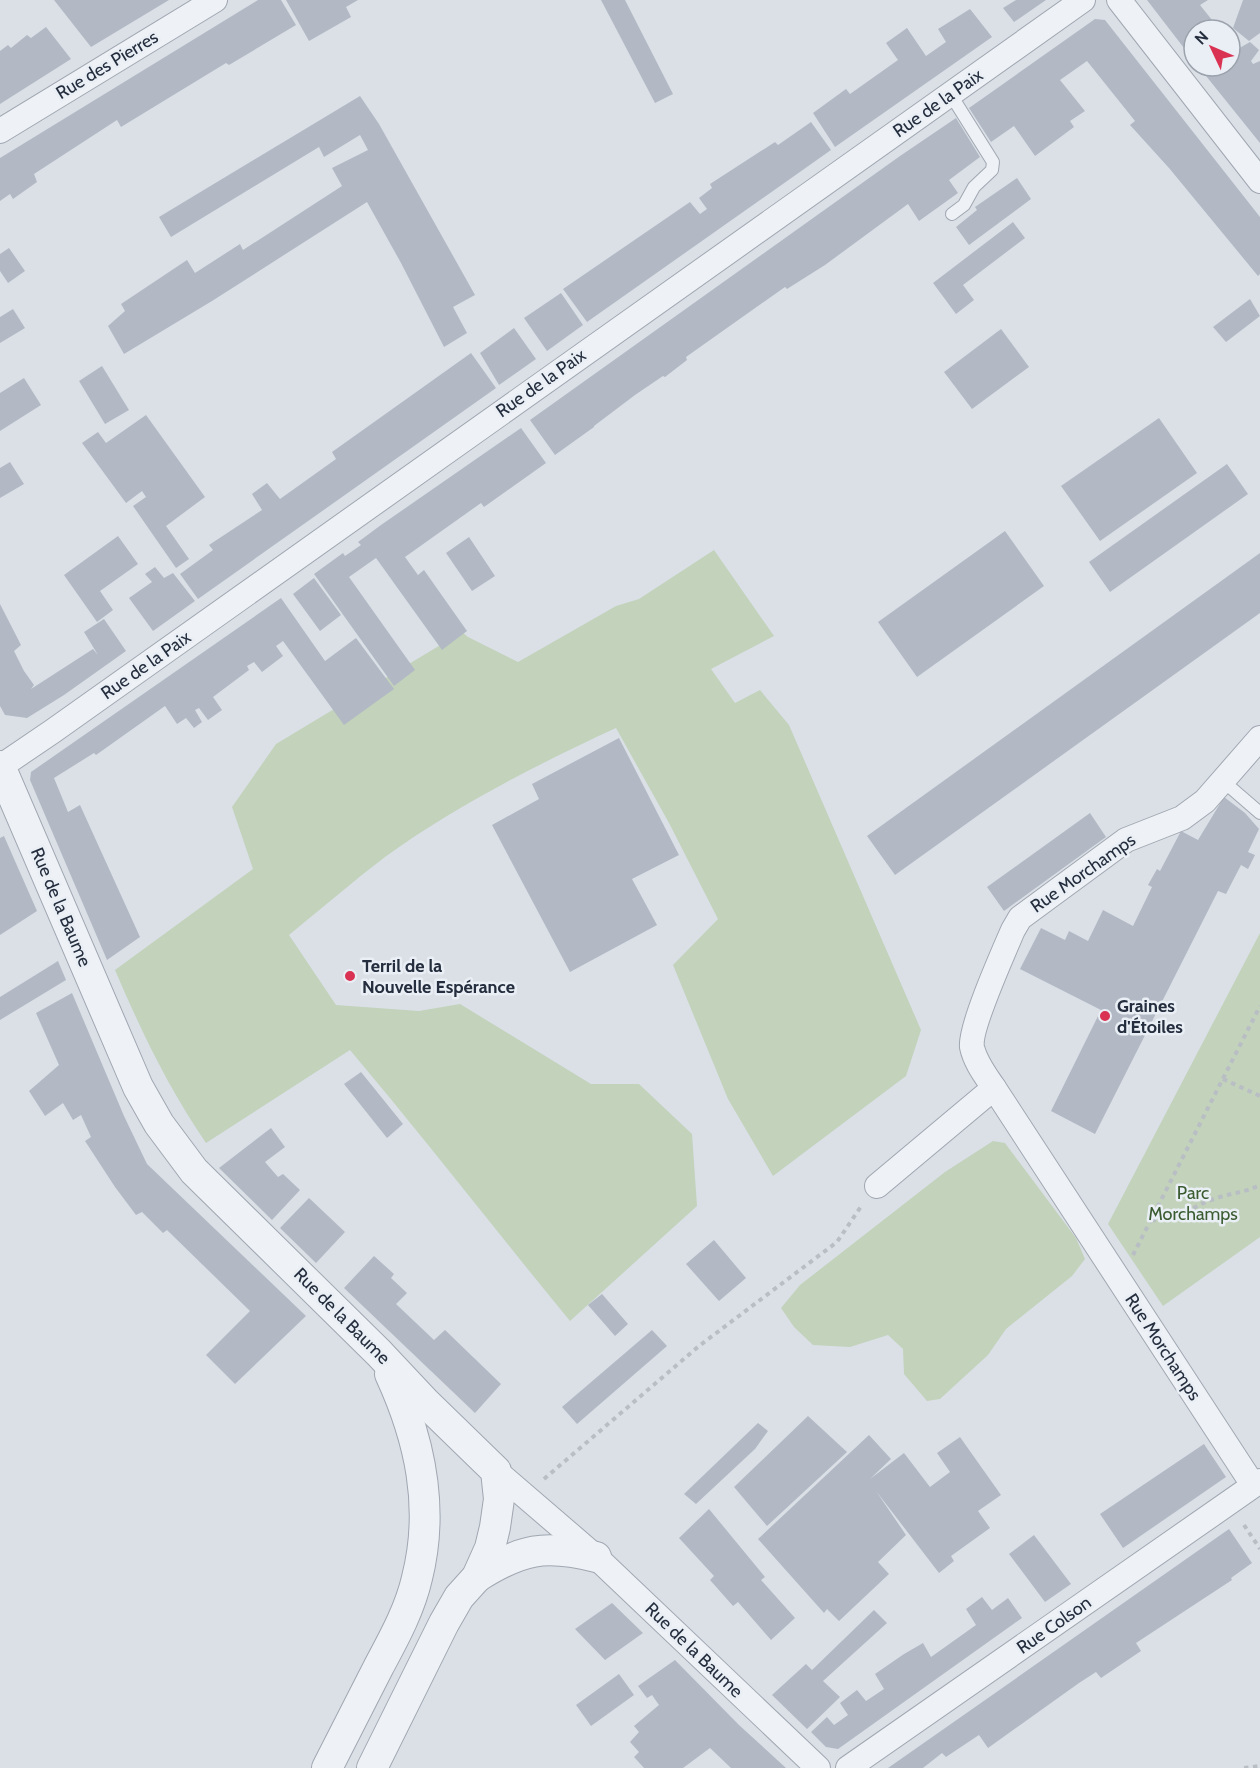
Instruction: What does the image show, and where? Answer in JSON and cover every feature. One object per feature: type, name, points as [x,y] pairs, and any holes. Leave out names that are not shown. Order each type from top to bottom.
[{"type":"street","name":"Rue des Pierres","points":[[0,131],[215,0]]},
{"type":"street","name":"Rue de la Paix","points":[[0,766],[63,724],[1083,0]]},
{"type":"street","points":[[1119,0],[1260,181]]},
{"type":"street","name":"Rue Morchamps","points":[[1257,1483],[976,1061],[972,1046],[981,1008],[1020,918],[1126,840],[1182,818],[1205,801],[1260,738]]},
{"type":"street","name":"Rue de la Baume","points":[[0,766],[138,1087],[159,1124],[194,1171],[496,1471],[596,1557],[818,1768]]},
{"type":"street","points":[[877,1186],[994,1088]]},
{"type":"street","points":[[327,1768],[395,1637],[417,1579],[425,1530],[426,1501],[423,1474],[411,1425],[379,1353]]},
{"type":"street","points":[[477,1577],[490,1548],[495,1527],[499,1499],[496,1471]]},
{"type":"street","name":"Rue Colson","points":[[848,1768],[1257,1483]]},
{"type":"street","points":[[372,1768],[444,1623],[459,1597],[477,1577],[496,1565],[531,1552],[553,1548],[596,1557]]},
{"type":"lane","points":[[951,95],[993,162],[992,170],[974,187],[964,205],[951,214]]},
{"type":"lane","points":[[1223,782],[1260,813]]},
{"type":"path","points":[[1129,1263],[1260,1006]]},
{"type":"path","points":[[1223,1079],[1260,1096]]},
{"type":"path","points":[[1151,1220],[1164,1221],[1178,1218],[1211,1200],[1235,1195],[1260,1185]]},
{"type":"path","points":[[526,1496],[627,1406],[699,1346],[837,1242],[877,1186]]},
{"type":"path","points":[[1244,1768],[1260,1766]]},
{"type":"green space","points":[[714,550],[774,636],[711,669],[735,703],[760,690],[789,725],[921,1030],[906,1076],[773,1176],[728,1099],[673,965],[718,919],[669,823],[616,728],[527,771],[439,821],[385,857],[289,935],[336,1005],[419,1011],[460,1004],[591,1084],[639,1084],[692,1134],[697,1206],[570,1321],[350,1050],[206,1143],[156,1059],[115,970],[253,869],[232,807],[276,744],[462,632],[518,662],[616,606],[639,599]]},
{"type":"green space","name":"Parc Morchamps","points":[[1260,933],[1260,1237],[1163,1306],[1108,1224]]},
{"type":"green space","points":[[993,1141],[1005,1143],[1076,1238],[1085,1259],[1072,1276],[1006,1329],[988,1355],[940,1399],[927,1401],[904,1374],[903,1349],[888,1335],[850,1347],[813,1345],[794,1327],[781,1308],[800,1285],[945,1172]]},
{"type":"building","points":[[54,0],[169,0],[91,47]]},
{"type":"building","points":[[258,0],[281,0],[296,25],[229,65],[226,63],[121,127],[117,120],[34,174],[37,182],[13,199],[10,194],[0,201],[0,158]]},
{"type":"building","points":[[286,0],[358,0],[346,7],[351,17],[309,41]]},
{"type":"building","points":[[601,0],[625,0],[673,94],[655,103]]},
{"type":"building","points":[[1016,0],[1046,0],[1014,22],[1003,8]]},
{"type":"building","points":[[1147,0],[1208,0],[1200,5],[1210,18],[1182,18],[1182,45]]},
{"type":"building","points":[[1243,0],[1260,0],[1260,33],[1249,41],[1242,35],[1242,18],[1237,18]]},
{"type":"building","points":[[970,9],[992,37],[835,147],[813,113],[846,89],[850,94],[898,60],[886,43],[907,28],[926,56],[946,42],[938,29]]},
{"type":"building","points":[[1095,19],[1105,20],[1260,217],[1260,274],[1258,276],[1169,168],[1130,125],[1135,121],[1087,61],[1060,80],[1085,111],[1070,121],[1074,127],[1035,156],[1014,126],[991,142],[969,108]]},
{"type":"building","points":[[46,27],[71,59],[0,104],[0,51],[8,45],[11,48],[27,35],[31,38]]},
{"type":"building","points":[[1250,42],[1259,50],[1251,61],[1253,64],[1260,61],[1260,143],[1208,78],[1242,78],[1242,47]]},
{"type":"building","points":[[360,96],[379,124],[475,295],[453,307],[467,333],[444,347],[367,202],[124,354],[108,326],[125,311],[121,304],[187,260],[195,273],[240,244],[243,250],[342,186],[332,168],[368,150],[360,135],[324,157],[319,147],[171,237],[159,217]]},
{"type":"building","points":[[956,118],[980,157],[949,180],[958,193],[919,221],[908,204],[825,265],[787,289],[785,287],[686,357],[687,360],[665,377],[663,376],[635,395],[555,455],[530,420]]},
{"type":"building","points":[[811,122],[831,150],[587,322],[563,289],[690,202],[700,214],[707,209],[699,198],[712,188],[710,184],[775,142],[778,145]]},
{"type":"building","points":[[1017,178],[1031,199],[969,245],[956,227],[977,210],[975,207]]},
{"type":"building","points":[[1013,222],[1025,238],[963,285],[974,300],[956,314],[933,283]]},
{"type":"building","points":[[9,248],[25,271],[8,283],[0,271],[0,254]]},
{"type":"building","points":[[561,293],[583,325],[547,351],[524,318]]},
{"type":"building","points":[[1250,299],[1260,316],[1226,342],[1213,327]]},
{"type":"building","points":[[13,309],[25,328],[0,343],[0,317]]},
{"type":"building","points":[[514,328],[536,359],[499,385],[480,353]]},
{"type":"building","points":[[1001,329],[1029,367],[972,409],[944,372]]},
{"type":"building","points":[[471,353],[496,388],[198,599],[180,574],[213,550],[209,545],[262,510],[252,494],[267,483],[280,499],[336,459],[332,452]]},
{"type":"building","points":[[102,366],[129,410],[105,424],[79,381]]},
{"type":"building","points":[[24,378],[41,405],[0,431],[0,393]]},
{"type":"building","points":[[146,415],[205,497],[166,526],[189,559],[176,568],[133,506],[146,497],[142,491],[126,503],[82,443],[98,432],[106,443]]},
{"type":"building","points":[[1159,418],[1197,473],[1100,541],[1061,486]]},
{"type":"building","points":[[521,428],[546,463],[484,507],[481,503],[405,557],[418,575],[424,570],[467,631],[442,650],[376,558],[349,577],[415,670],[394,686],[314,574],[343,553],[345,556],[361,545],[358,542],[381,525]]},
{"type":"building","points":[[10,462],[24,484],[0,498],[0,468]]},
{"type":"building","points":[[1227,464],[1248,494],[1110,592],[1089,562]]},
{"type":"building","points":[[1005,531],[1044,586],[917,677],[878,622]]},
{"type":"building","points":[[118,536],[138,564],[100,591],[113,610],[97,622],[64,575]]},
{"type":"building","points":[[469,537],[495,576],[472,591],[446,553]]},
{"type":"building","points":[[1260,553],[1260,613],[895,875],[867,836]]},
{"type":"building","points":[[155,567],[164,578],[173,573],[195,601],[153,631],[129,598],[152,582],[145,574]]},
{"type":"building","points":[[314,578],[341,615],[320,631],[293,594]]},
{"type":"building","points":[[281,598],[325,661],[356,638],[394,689],[344,725],[283,641],[276,646],[283,656],[262,672],[254,662],[247,666],[249,670],[213,697],[222,710],[208,720],[199,708],[195,710],[202,722],[194,728],[186,718],[177,724],[165,706],[96,755],[94,753],[54,778],[68,812],[80,805],[140,937],[107,960],[30,780],[31,772]]},
{"type":"building","points":[[0,604],[21,645],[14,651],[34,685],[31,689],[93,649],[98,655],[84,632],[104,619],[126,651],[27,718],[5,715],[0,706]]},
{"type":"building","points":[[619,738],[679,855],[632,879],[657,925],[570,972],[492,825],[539,799],[532,784]]},
{"type":"building","points":[[1224,797],[1245,813],[1259,829],[1248,852],[1255,855],[1248,869],[1241,865],[1226,894],[1218,891],[1095,1134],[1051,1111],[1101,1010],[1020,969],[1041,928],[1065,940],[1069,931],[1088,941],[1103,910],[1133,926],[1152,887],[1148,885],[1157,869],[1160,871],[1181,831],[1198,840]]},
{"type":"building","points":[[1090,813],[1106,837],[1004,911],[987,887]]},
{"type":"building","points":[[4,836],[37,911],[0,935],[0,838]]},
{"type":"building","points":[[58,961],[66,980],[0,1020],[0,997]]},
{"type":"building","points":[[72,993],[147,1164],[306,1316],[235,1384],[206,1355],[250,1311],[167,1230],[163,1233],[142,1212],[136,1215],[85,1141],[91,1137],[81,1115],[73,1120],[63,1103],[45,1116],[29,1091],[59,1065],[36,1013]]},
{"type":"building","points":[[361,1072],[403,1124],[387,1138],[344,1084]]},
{"type":"building","points":[[271,1128],[285,1147],[265,1162],[278,1177],[283,1174],[300,1190],[272,1220],[219,1168]]},
{"type":"building","points":[[309,1198],[345,1232],[316,1263],[280,1228]]},
{"type":"building","points":[[714,1240],[746,1278],[719,1301],[686,1264]]},
{"type":"building","points":[[374,1256],[394,1274],[391,1278],[407,1293],[396,1304],[434,1340],[445,1330],[501,1384],[475,1413],[344,1288]]},
{"type":"building","points":[[602,1294],[628,1324],[615,1336],[588,1305]]},
{"type":"building","points":[[652,1330],[667,1346],[577,1424],[562,1407]]},
{"type":"building","points":[[808,1416],[847,1452],[767,1526],[734,1487]]},
{"type":"building","points":[[758,1423],[768,1431],[755,1449],[696,1504],[684,1494]]},
{"type":"building","points":[[869,1435],[891,1459],[870,1479],[904,1453],[930,1487],[950,1472],[937,1453],[960,1437],[1001,1495],[978,1511],[990,1528],[951,1556],[954,1561],[939,1573],[876,1491],[906,1535],[878,1562],[889,1574],[839,1621],[827,1609],[824,1613],[758,1539]]},
{"type":"building","points":[[1204,1444],[1226,1477],[1123,1548],[1100,1514]]},
{"type":"building","points":[[709,1509],[765,1577],[761,1580],[795,1618],[771,1640],[738,1602],[733,1606],[710,1580],[714,1576],[679,1538]]},
{"type":"building","points":[[1229,1529],[1252,1563],[1231,1578],[1232,1580],[1136,1643],[1141,1651],[1101,1678],[1096,1672],[988,1748],[979,1735],[946,1757],[942,1753],[923,1768],[888,1768]]},
{"type":"building","points":[[1034,1535],[1071,1584],[1045,1602],[1009,1554]]},
{"type":"building","points":[[982,1597],[992,1610],[1008,1598],[1022,1618],[838,1749],[826,1747],[811,1732],[827,1717],[834,1725],[848,1715],[840,1703],[857,1690],[866,1701],[884,1689],[875,1674],[904,1654],[923,1643],[931,1657],[976,1625],[966,1609]]},
{"type":"building","points":[[612,1603],[643,1633],[605,1660],[575,1629]]},
{"type":"building","points":[[874,1610],[887,1623],[823,1681],[840,1697],[807,1729],[772,1695],[806,1664],[812,1670]]},
{"type":"building","points":[[675,1660],[739,1725],[786,1768],[731,1768],[710,1748],[683,1768],[644,1768],[634,1757],[639,1752],[630,1742],[639,1732],[634,1726],[659,1705],[652,1695],[647,1698],[638,1686]]},
{"type":"building","points":[[619,1674],[634,1695],[591,1726],[576,1705]]},
{"type":"place","name":"Terril de la Nouvelle Espérance","points":[[350,976]]},
{"type":"place","name":"Graines d'Étoiles","points":[[1105,1016]]}]
